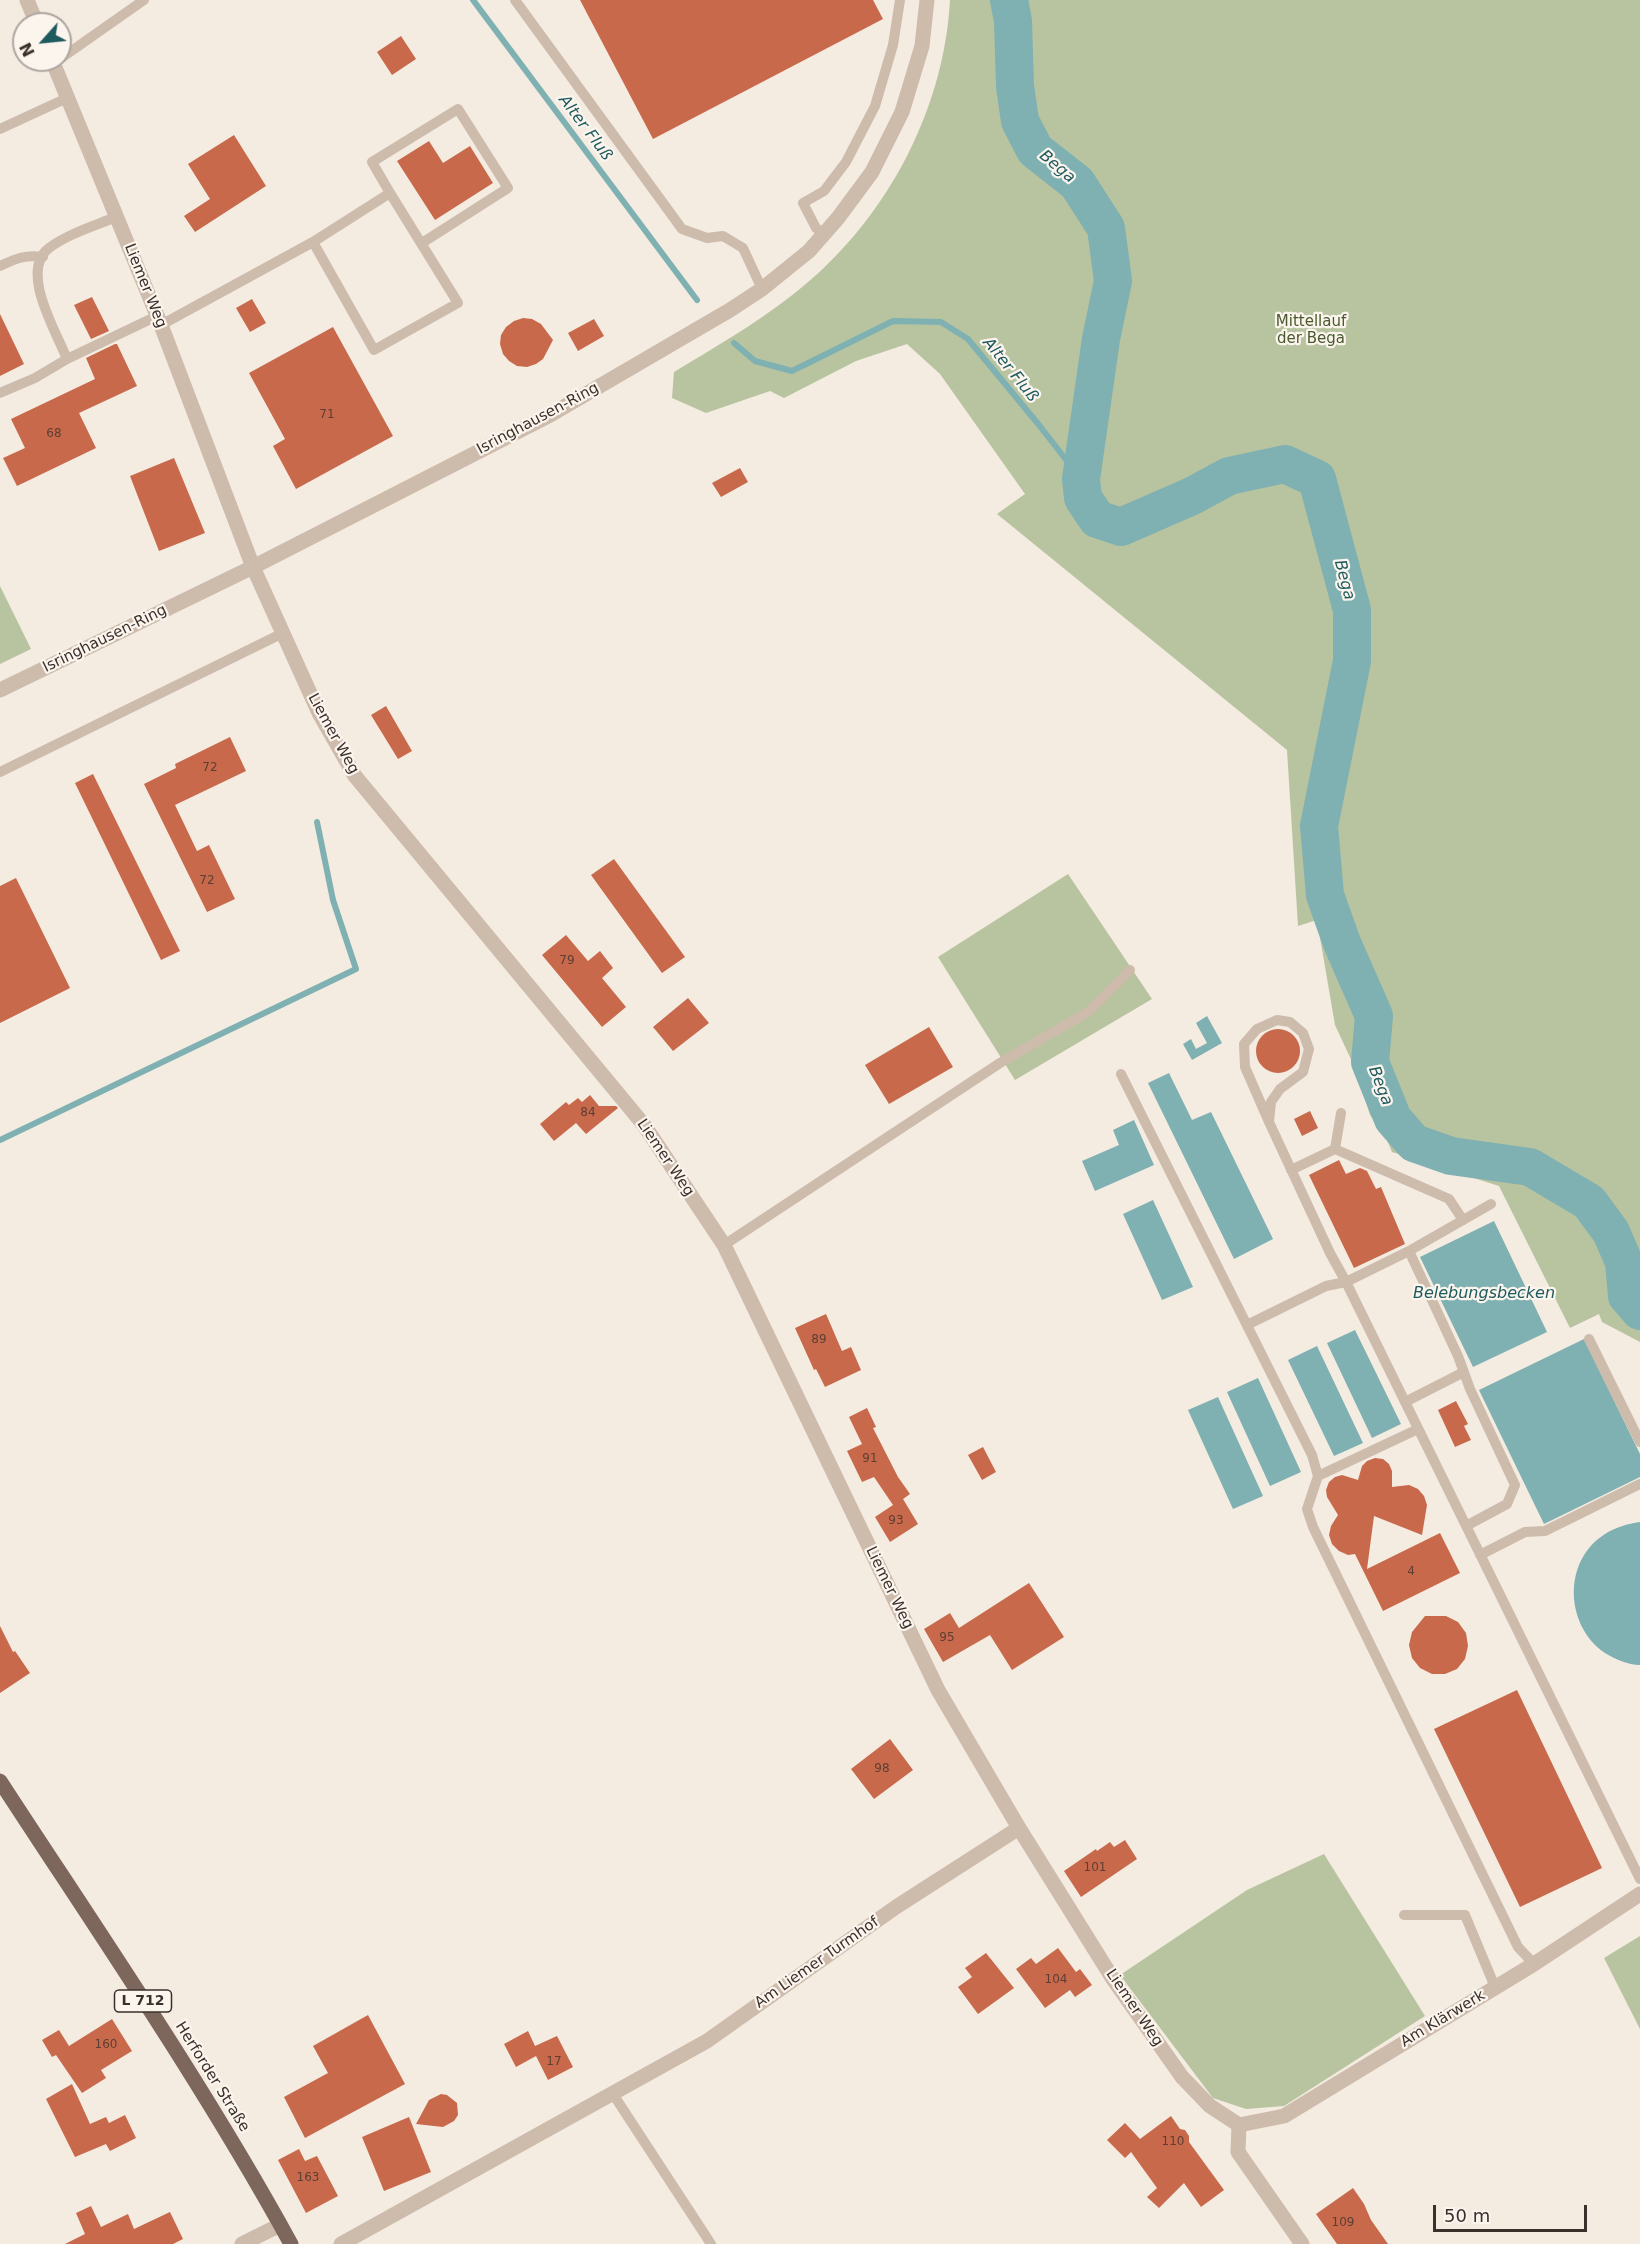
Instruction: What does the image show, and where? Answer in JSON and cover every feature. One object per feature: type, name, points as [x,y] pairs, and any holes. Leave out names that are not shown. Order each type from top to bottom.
[{"type":"main road","name":"Herforder Straße","points":[[0,1781],[193,2080],[291,2244]]},
{"type":"street","name":"Isringhausen-Ring","points":[[0,690],[253,567],[550,414],[730,310],[762,289],[809,251],[872,171],[902,112],[922,46],[927,0]]},
{"type":"street","name":"Liemer Weg","points":[[59,72],[67,98],[159,321],[253,567],[319,713],[355,776],[644,1125],[724,1245],[938,1690],[1018,1827],[1113,1979],[1182,2078],[1210,2106],[1239,2125]]},
{"type":"street","name":"Am Liemer Turmhof","points":[[342,2244],[707,2041],[896,1907],[1018,1827]]},
{"type":"street","name":"Am Klärwerk","points":[[1239,2125],[1284,2116],[1534,1964],[1640,1894]]},
{"type":"street","points":[[1239,2125],[1238,2152],[1302,2244]]},
{"type":"street","points":[[242,2244],[280,2225]]},
{"type":"lane","points":[[72,50],[144,0]]},
{"type":"lane","points":[[515,0],[682,229],[707,238],[723,236],[743,248],[762,289]]},
{"type":"lane","points":[[824,234],[816,228],[803,203],[824,190],[846,162],[875,106],[894,45],[900,0]]},
{"type":"lane","points":[[0,129],[67,98]]},
{"type":"lane","points":[[313,242],[374,350],[458,303],[372,162],[458,109],[508,188],[422,243]]},
{"type":"lane","points":[[0,393],[35,378],[67,358],[159,321],[313,242],[390,193]]},
{"type":"lane","points":[[67,358],[38,290],[37,266],[47,249],[116,217]]},
{"type":"lane","points":[[0,266],[19,258],[33,255],[43,256]]},
{"type":"lane","points":[[0,772],[283,633]]},
{"type":"lane","points":[[724,1245],[1000,1063],[1088,1012],[1130,970]]},
{"type":"lane","points":[[1269,1122],[1271,1102],[1280,1089],[1303,1072],[1310,1049],[1303,1033],[1290,1022],[1277,1020],[1257,1029],[1244,1044],[1245,1067],[1269,1122],[1330,1253],[1640,1880]]},
{"type":"lane","points":[[1121,1074],[1312,1455],[1318,1476],[1307,1509],[1313,1527],[1518,1947],[1534,1964]]},
{"type":"lane","points":[[1335,1149],[1341,1113]]},
{"type":"lane","points":[[1291,1170],[1335,1149],[1449,1198],[1463,1220]]},
{"type":"lane","points":[[1247,1324],[1326,1286],[1346,1282],[1409,1251],[1491,1204]]},
{"type":"lane","points":[[1409,1251],[1515,1485],[1507,1504],[1466,1526]]},
{"type":"lane","points":[[1589,1339],[1640,1442]]},
{"type":"lane","points":[[1405,1402],[1464,1372]]},
{"type":"lane","points":[[1318,1476],[1418,1429]]},
{"type":"lane","points":[[1480,1555],[1525,1532],[1545,1531],[1640,1484]]},
{"type":"lane","points":[[1404,1915],[1465,1915],[1495,1987]]},
{"type":"lane","points":[[613,2094],[711,2244]]},
{"type":"green space","name":"Mittellauf der Bega","points":[[950,0],[1640,0],[1640,1342],[1602,1322],[1599,1314],[1570,1328],[1499,1186],[1392,1152],[1384,1133],[1370,1115],[1355,1068],[1335,1025],[1317,920],[1298,926],[1287,750],[997,514],[1025,494],[940,374],[907,344],[856,361],[784,398],[770,391],[706,413],[672,398],[674,372],[749,326],[791,296],[824,268],[853,237],[880,202],[921,126],[935,85],[945,43]]},
{"type":"green space","points":[[0,586],[31,649],[0,664]]},
{"type":"green space","points":[[1068,874],[1152,999],[1015,1080],[938,957]]},
{"type":"green space","points":[[1324,1854],[1425,2016],[1284,2106],[1246,2109],[1213,2098],[1120,1975],[1247,1890]]},
{"type":"green space","points":[[1640,1936],[1640,2029],[1604,1958]]},
{"type":"water","points":[[1207,1016],[1222,1043],[1192,1060],[1183,1044],[1191,1039],[1196,1049],[1207,1043],[1196,1023]]},
{"type":"water","points":[[1169,1073],[1192,1120],[1211,1112],[1273,1239],[1234,1259],[1148,1083]]},
{"type":"water","points":[[1134,1120],[1154,1165],[1095,1191],[1082,1161],[1119,1145],[1113,1130]]},
{"type":"water","points":[[1153,1200],[1193,1287],[1162,1300],[1123,1214]]},
{"type":"water","name":"Belebungsbecken","points":[[1494,1221],[1547,1332],[1473,1367],[1420,1257]]},
{"type":"water","points":[[1355,1330],[1401,1424],[1372,1438],[1327,1343]]},
{"type":"water","points":[[1584,1339],[1640,1454],[1640,1477],[1544,1524],[1479,1390]]},
{"type":"water","points":[[1317,1346],[1363,1443],[1334,1456],[1288,1360]]},
{"type":"water","points":[[1258,1378],[1301,1472],[1270,1486],[1227,1392]]},
{"type":"water","points":[[1218,1397],[1263,1496],[1233,1509],[1188,1410]]},
{"type":"water","points":[[1640,1522],[1640,1665],[1635,1665],[1605,1653],[1592,1641],[1582,1627],[1576,1611],[1574,1594],[1581,1560],[1591,1546],[1613,1529]]},
{"type":"building","points":[[580,0],[873,0],[883,19],[653,139]]},
{"type":"building","points":[[401,36],[416,59],[392,75],[377,52]]},
{"type":"building","points":[[234,135],[266,186],[195,232],[184,216],[210,199],[188,164]]},
{"type":"building","points":[[429,141],[443,163],[470,146],[493,183],[435,220],[397,161]]},
{"type":"building","points":[[92,297],[109,331],[91,339],[74,305]]},
{"type":"building","points":[[252,299],[266,323],[250,332],[236,308]]},
{"type":"building","points":[[0,314],[24,364],[0,376]]},
{"type":"building","points":[[523,318],[532,319],[541,324],[553,340],[543,359],[527,367],[517,366],[509,361],[503,354],[500,344],[501,335],[506,327]]},
{"type":"building","points":[[594,319],[604,336],[578,351],[568,333]]},
{"type":"building","points":[[333,327],[393,436],[296,489],[273,446],[285,439],[249,373]]},
{"type":"building","points":[[115,344],[137,386],[79,413],[96,448],[17,486],[3,458],[25,448],[11,419],[95,379],[86,358]]},
{"type":"building","points":[[174,458],[205,533],[159,551],[130,476]]},
{"type":"building","points":[[740,468],[748,482],[721,497],[712,483]]},
{"type":"building","points":[[386,706],[412,751],[398,759],[371,715]]},
{"type":"building","points":[[230,737],[246,771],[175,805],[197,851],[209,845],[235,899],[207,912],[144,784],[176,768],[175,764]]},
{"type":"building","points":[[93,774],[180,951],[161,960],[75,783]]},
{"type":"building","points":[[614,859],[685,957],[662,973],[591,875]]},
{"type":"building","points":[[16,878],[70,988],[0,1023],[0,886]]},
{"type":"building","points":[[566,935],[588,961],[600,951],[613,968],[602,978],[626,1007],[602,1027],[542,955]]},
{"type":"building","points":[[688,998],[709,1023],[673,1051],[653,1027]]},
{"type":"building","points":[[929,1027],[953,1067],[889,1104],[865,1065]]},
{"type":"building","points":[[1278,1029],[1293,1036],[1300,1051],[1293,1066],[1278,1073],[1263,1066],[1256,1051],[1263,1036]]},
{"type":"building","points":[[590,1095],[599,1106],[618,1108],[586,1134],[576,1123],[554,1141],[540,1124],[566,1102],[569,1105],[578,1098],[582,1102]]},
{"type":"building","points":[[1310,1111],[1318,1128],[1302,1136],[1294,1119]]},
{"type":"building","points":[[1339,1160],[1346,1174],[1360,1168],[1367,1171],[1376,1189],[1381,1187],[1405,1244],[1354,1268],[1309,1175]]},
{"type":"building","points":[[826,1314],[842,1351],[851,1347],[861,1370],[825,1387],[816,1369],[814,1370],[795,1328]]},
{"type":"building","points":[[1456,1401],[1468,1424],[1464,1426],[1471,1440],[1455,1447],[1438,1410]]},
{"type":"building","points":[[867,1408],[876,1427],[873,1428],[898,1477],[910,1494],[903,1499],[918,1524],[890,1542],[875,1517],[893,1505],[874,1477],[862,1482],[847,1451],[862,1444],[849,1417]]},
{"type":"building","points":[[983,1447],[996,1472],[982,1480],[968,1455]]},
{"type":"building","points":[[1375,1458],[1383,1459],[1389,1464],[1392,1471],[1392,1487],[1409,1485],[1418,1489],[1427,1505],[1422,1535],[1374,1516],[1367,1569],[1440,1533],[1460,1573],[1383,1611],[1355,1554],[1348,1555],[1339,1551],[1332,1544],[1329,1535],[1331,1526],[1338,1515],[1327,1497],[1326,1490],[1329,1482],[1335,1477],[1342,1475],[1358,1480],[1362,1466]]},
{"type":"building","points":[[1029,1583],[1064,1637],[1012,1670],[990,1635],[943,1662],[924,1629],[950,1613],[959,1628]]},
{"type":"building","points":[[1425,1616],[1446,1616],[1458,1622],[1466,1633],[1468,1646],[1465,1659],[1457,1669],[1445,1674],[1432,1674],[1420,1668],[1412,1658],[1409,1645],[1412,1632]]},
{"type":"building","points":[[0,1626],[13,1652],[15,1651],[30,1673],[0,1693]]},
{"type":"building","points":[[1517,1690],[1602,1868],[1520,1907],[1434,1729]]},
{"type":"building","points":[[890,1739],[913,1770],[874,1799],[851,1769]]},
{"type":"building","points":[[1125,1840],[1137,1859],[1081,1897],[1064,1871],[1096,1849],[1097,1851],[1110,1842],[1114,1847]]},
{"type":"building","points":[[1058,1948],[1076,1972],[1080,1969],[1092,1985],[1075,1997],[1070,1990],[1045,2008],[1016,1969],[1031,1958],[1036,1964]]},
{"type":"building","points":[[986,1953],[1014,1988],[978,2014],[958,1987],[972,1977],[965,1968]]},
{"type":"building","points":[[368,2015],[405,2084],[305,2138],[284,2097],[328,2073],[313,2046]]},
{"type":"building","points":[[112,2019],[132,2051],[101,2070],[106,2078],[82,2093],[56,2055],[52,2057],[42,2040],[59,2030],[69,2046]]},
{"type":"building","points":[[528,2031],[535,2046],[557,2036],[573,2067],[548,2080],[536,2056],[516,2067],[504,2044]]},
{"type":"building","points":[[72,2084],[90,2124],[106,2117],[109,2123],[125,2115],[136,2138],[110,2151],[106,2144],[75,2157],[46,2099]]},
{"type":"building","points":[[441,2094],[447,2095],[457,2103],[458,2115],[454,2121],[443,2127],[416,2124],[429,2100]]},
{"type":"building","points":[[1171,2116],[1180,2129],[1185,2130],[1189,2136],[1189,2142],[1224,2190],[1201,2207],[1184,2183],[1159,2208],[1147,2197],[1157,2188],[1131,2152],[1125,2158],[1107,2140],[1125,2123],[1140,2139]]},
{"type":"building","points":[[409,2117],[431,2172],[384,2191],[362,2137]]},
{"type":"building","points":[[299,2149],[305,2161],[317,2156],[338,2196],[306,2213],[278,2160]]},
{"type":"building","points":[[1353,2188],[1388,2244],[1337,2244],[1316,2214]]},
{"type":"building","points":[[91,2206],[101,2227],[128,2214],[134,2229],[170,2212],[183,2239],[173,2244],[65,2244],[85,2234],[76,2213]]},
{"type":"waterway","name":"Alter Fluß","points":[[473,0],[697,300]]},
{"type":"waterway","name":"Bega","points":[[1009,0],[1013,21],[1015,86],[1020,121],[1035,150],[1077,183],[1106,228],[1113,281],[1101,339],[1081,479],[1083,498],[1097,519],[1121,527],[1192,496],[1229,476],[1285,464],[1317,479],[1352,610],[1352,661],[1319,826],[1325,895],[1342,943],[1374,1016],[1370,1062],[1393,1119],[1414,1143],[1451,1156],[1530,1167],[1589,1202],[1611,1232],[1624,1262],[1627,1296],[1640,1311]]},
{"type":"waterway","name":"Alter Fluß","points":[[734,343],[755,361],[792,371],[893,321],[941,322],[968,339],[1081,479]]},
{"type":"waterway","points":[[0,1140],[356,969],[333,900],[317,822]]}]
